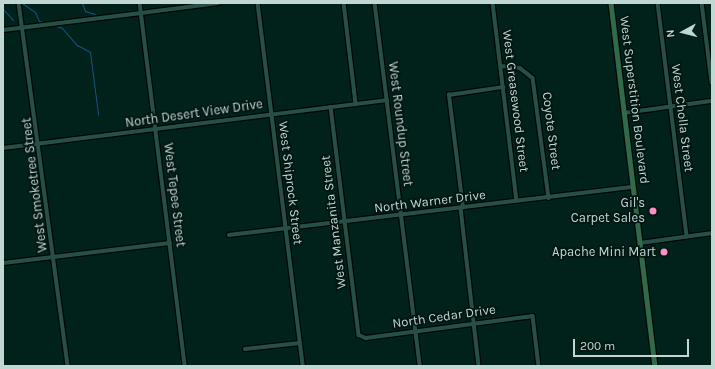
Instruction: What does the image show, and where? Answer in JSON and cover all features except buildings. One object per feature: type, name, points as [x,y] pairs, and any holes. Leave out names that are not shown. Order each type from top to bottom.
[{"type":"main road","name":"West Superstition Boulevard","points":[[610,3],[655,366]]},
{"type":"street","name":"West Smoketree Street","points":[[20,3],[40,144],[68,366]]},
{"type":"street","name":"West Tepee Street","points":[[140,3],[185,366]]},
{"type":"street","points":[[3,30],[218,3]]},
{"type":"street","name":"West Shiprock Street","points":[[258,3],[303,366]]},
{"type":"street","points":[[344,3],[356,104]]},
{"type":"street","name":"West Roundup Street","points":[[375,3],[420,366]]},
{"type":"street","name":"West Greasewood Street","points":[[493,3],[517,201]]},
{"type":"street","name":"West Cholla Street","points":[[658,3],[686,236]]},
{"type":"street","points":[[702,3],[712,82]]},
{"type":"street","name":"Coyote Street","points":[[501,66],[520,68],[533,78],[549,198]]},
{"type":"street","points":[[479,366],[449,95],[503,87]]},
{"type":"street","name":"North Desert View Drive","points":[[3,148],[387,100]]},
{"type":"street","points":[[624,113],[712,101]]},
{"type":"street","name":"West Manzanita Street","points":[[331,107],[359,335]]},
{"type":"street","name":"North Warner Drive","points":[[229,235],[633,187]]},
{"type":"street","points":[[640,243],[712,233]]},
{"type":"street","points":[[3,263],[170,243]]},
{"type":"street","name":"North Cedar Drive","points":[[359,335],[366,338],[533,316],[539,366]]},
{"type":"street","points":[[244,348],[300,343]]},
{"type":"waterway","points":[[22,3],[35,12],[39,21],[46,23]]},
{"type":"waterway","points":[[82,3],[85,11],[95,14]]},
{"type":"waterway","points":[[3,9],[13,20]]},
{"type":"waterway","points":[[53,25],[62,28],[77,45],[90,52],[98,114]]},
{"type":"place","name":"Gil's Carpet Sales","points":[[653,211]]},
{"type":"place","name":"Apache Mini Mart","points":[[664,252]]}]
